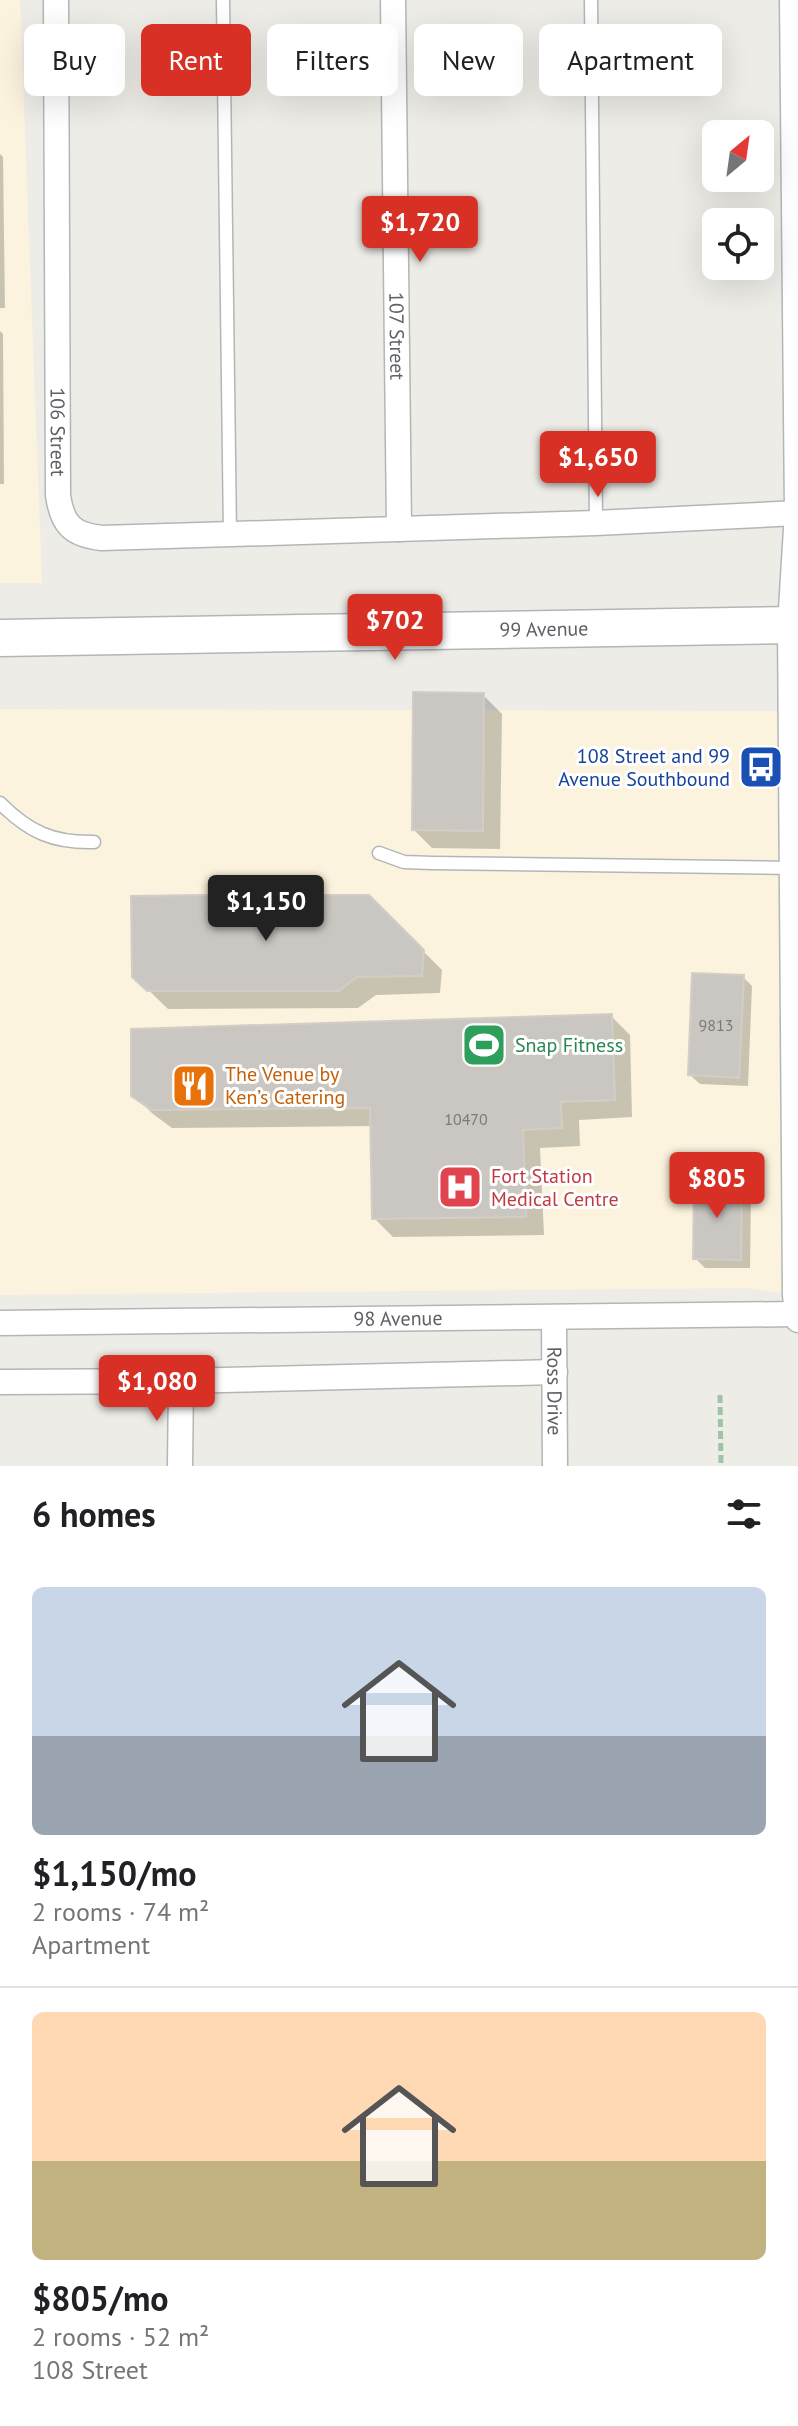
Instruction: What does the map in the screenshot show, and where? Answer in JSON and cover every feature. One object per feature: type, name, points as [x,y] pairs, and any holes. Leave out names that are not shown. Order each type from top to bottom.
[{"type":"main road","name":"99 Avenue","points":[[0,638],[794,625]]},
{"type":"street","name":"106 Street","points":[[56,0],[58,495],[60,514],[68,525],[90,537],[596,523],[798,513]]},
{"type":"street","name":"107 Street","points":[[393,0],[399,529]]},
{"type":"street","points":[[792,0],[798,513],[792,868],[797,1317]]},
{"type":"street","name":"Ross Drive","points":[[554,1317],[555,1466]]},
{"type":"street","name":"98 Avenue","points":[[0,1323],[797,1317]]},
{"type":"street","points":[[0,1382],[555,1372]]},
{"type":"street","points":[[180,1466],[181,1381]]},
{"type":"lane","points":[[223,0],[230,534]]},
{"type":"lane","points":[[591,0],[596,523]]},
{"type":"lane","points":[[0,803],[18,821],[42,835],[70,842],[94,842]]},
{"type":"lane","points":[[379,853],[404,862],[792,868]]},
{"type":"path","points":[[720,1395],[721,1466]]},
{"type":"shaded area","points":[[0,0],[20,0],[42,583],[0,583]]},
{"type":"shaded area","points":[[0,709],[798,711],[798,1295],[746,1288],[0,1295]]},
{"type":"building","points":[[413,692],[484,693],[483,831],[412,830]]},
{"type":"building","points":[[369,895],[424,950],[422,976],[357,977],[339,991],[147,991],[132,977],[131,896]]},
{"type":"building","points":[[692,973],[744,975],[739,1078],[688,1075]]},
{"type":"building","points":[[612,1014],[615,1100],[561,1102],[562,1128],[523,1130],[526,1217],[372,1219],[370,1108],[152,1110],[131,1096],[131,1029]]},
{"type":"building","points":[[694,1180],[742,1182],[741,1260],[693,1259]]},
{"type":"place","name":"108 Street and 99 Avenue Southbound","points":[[761,767]]},
{"type":"place","name":"Snap Fitness","points":[[484,1045]]},
{"type":"place","name":"The Venue by Ken’s Catering","points":[[194,1086]]},
{"type":"place","name":"Fort Station Medical Centre","points":[[460,1187]]}]
